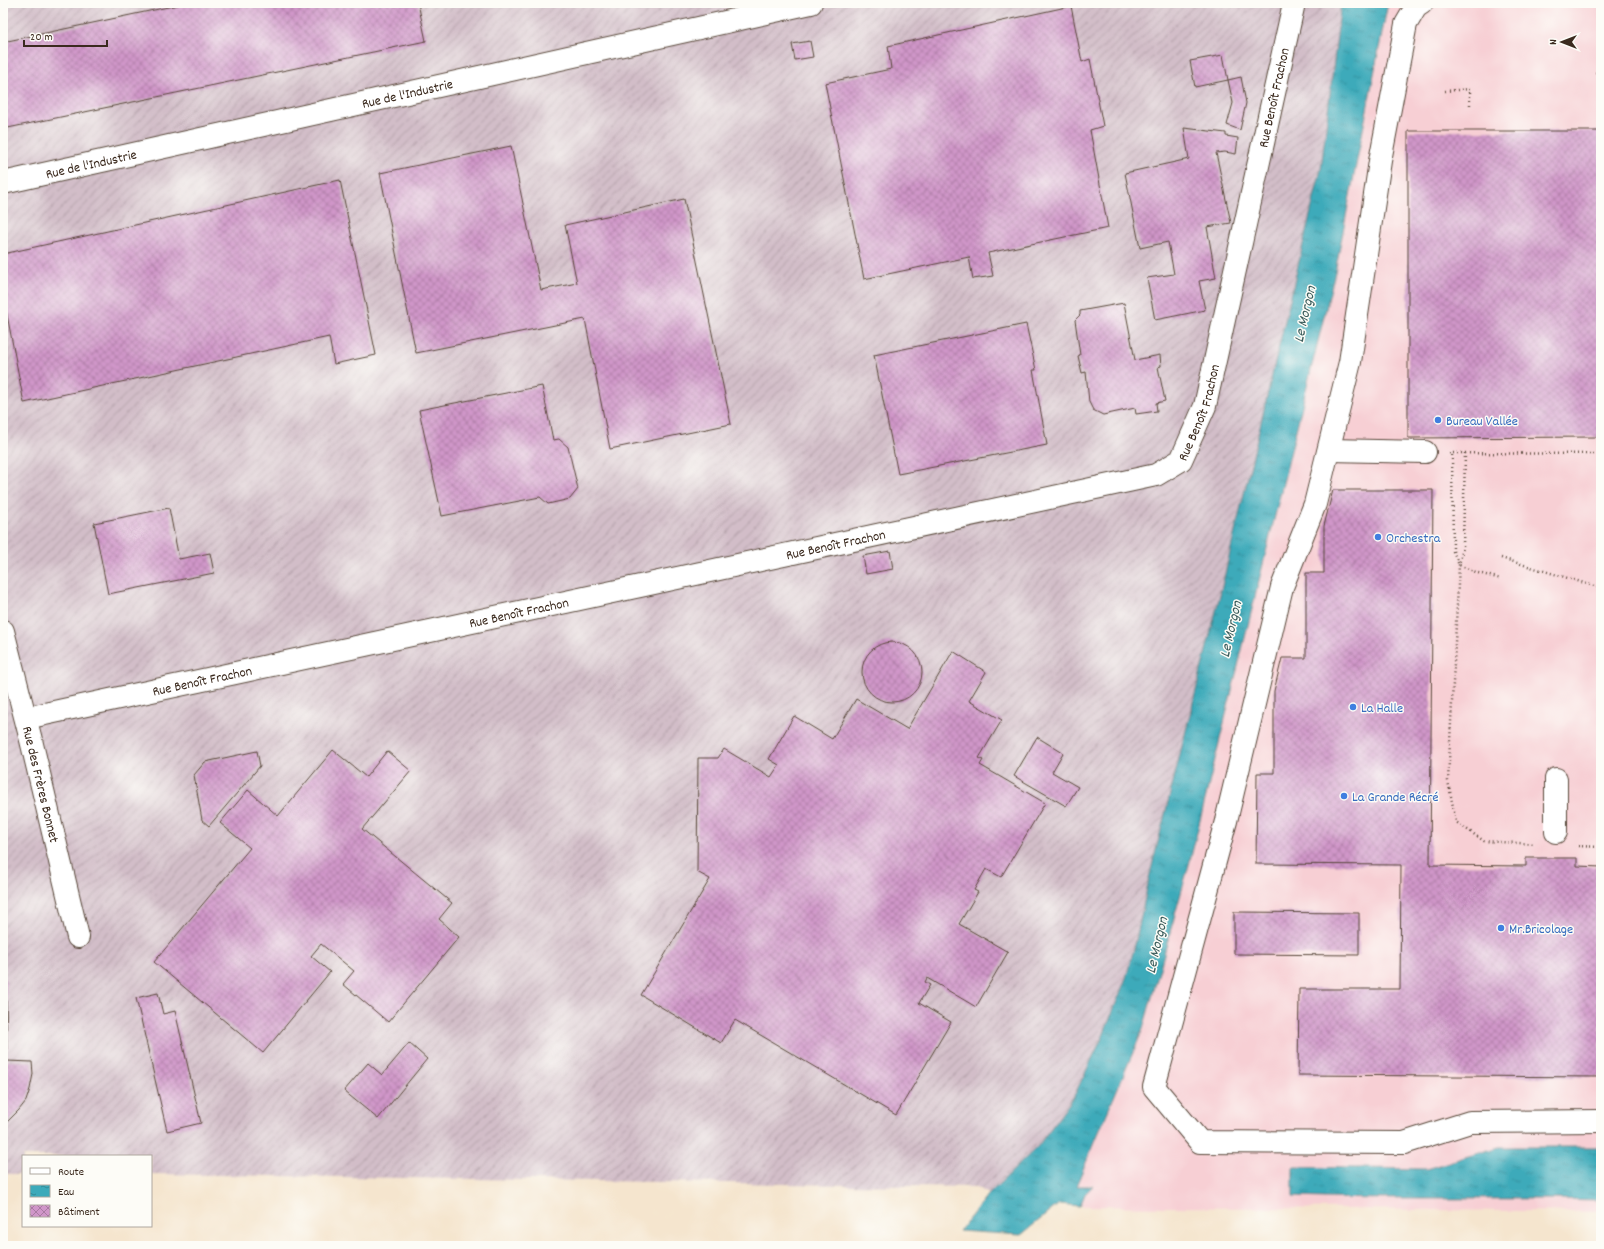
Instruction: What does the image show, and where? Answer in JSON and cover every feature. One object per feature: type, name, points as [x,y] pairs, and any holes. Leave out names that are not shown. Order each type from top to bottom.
[{"type":"street","name":"Rue de l'Industrie","points":[[3,183],[811,3]]},
{"type":"street","name":"Rue Benoît Frachon","points":[[26,718],[1156,475],[1181,460],[1204,406],[1294,3]]},
{"type":"street","points":[[1422,3],[1416,7],[1406,24],[1380,162],[1350,362],[1329,450],[1315,504],[1282,587],[1226,821],[1154,1087],[1200,1142],[1404,1143],[1470,1122],[1601,1121]]},
{"type":"street","points":[[1329,450],[1425,452]]},
{"type":"street","name":"Rue des Frères Bonnet","points":[[3,631],[26,718],[78,937]]},
{"type":"street","points":[[1556,779],[1556,841]]},
{"type":"path","points":[[1595,73],[1601,73]]},
{"type":"path","points":[[1445,91],[1470,89],[1470,106]]},
{"type":"path","points":[[1425,452],[1601,454]]},
{"type":"path","points":[[1452,453],[1453,551],[1459,565],[1478,573],[1501,579]]},
{"type":"path","points":[[1465,453],[1463,548],[1459,565],[1448,781],[1456,822],[1484,841],[1556,841],[1601,846]]},
{"type":"path","points":[[1501,558],[1601,588]]},
{"type":"shaded area","points":[[3,3],[1341,3],[1321,169],[1220,595],[1150,874],[1135,945],[1126,978],[1103,1036],[1073,1098],[1038,1146],[989,1194],[976,1187],[152,1174],[152,1155],[22,1155],[22,1174],[3,1174]]},
{"type":"shaded area","points":[[1388,3],[1601,3],[1601,1212],[1080,1206],[1085,1194],[1092,1186],[1075,1186],[1143,1029],[1190,861],[1335,272]]},
{"type":"water","name":"Le Morgon","points":[[1341,3],[1388,3],[1335,272],[1190,861],[1143,1029],[1076,1186],[1093,1186],[1085,1194],[1080,1206],[1059,1204],[1021,1235],[959,1231],[989,1194],[1038,1146],[1073,1098],[1103,1036],[1126,978],[1135,945],[1150,874],[1220,595],[1321,169]]},
{"type":"water","points":[[1498,1147],[1601,1147],[1601,1200],[1370,1199],[1293,1197],[1293,1167],[1426,1169]]},
{"type":"building","points":[[187,3],[418,3],[426,41],[3,129],[3,42]]},
{"type":"building","points":[[1071,6],[1082,62],[1090,59],[1103,126],[1090,130],[1108,228],[988,253],[993,276],[973,279],[969,257],[864,279],[825,83],[891,69],[888,46]]},
{"type":"building","points":[[810,41],[813,57],[795,60],[792,44]]},
{"type":"building","points":[[1223,55],[1228,80],[1195,87],[1190,61]]},
{"type":"building","points":[[1241,77],[1246,103],[1240,130],[1227,125],[1233,103],[1228,80]]},
{"type":"building","points":[[1184,128],[1226,133],[1226,136],[1238,138],[1236,154],[1225,152],[1216,153],[1231,223],[1207,227],[1216,278],[1199,281],[1205,310],[1155,320],[1147,278],[1174,274],[1168,242],[1140,248],[1125,173],[1189,159]]},
{"type":"building","points":[[1408,131],[1601,131],[1601,437],[1408,438]]},
{"type":"building","points":[[511,146],[541,290],[577,283],[565,225],[684,199],[731,424],[610,449],[585,319],[416,353],[380,173]]},
{"type":"building","points":[[340,180],[376,355],[334,364],[329,337],[24,403],[3,294],[3,254]]},
{"type":"building","points":[[1124,303],[1135,360],[1160,355],[1161,366],[1158,367],[1165,401],[1156,403],[1157,411],[1136,414],[1135,408],[1103,415],[1093,410],[1089,402],[1086,372],[1082,373],[1078,356],[1080,355],[1075,320],[1080,315],[1080,311]]},
{"type":"building","points":[[1026,324],[1036,370],[1033,370],[1047,445],[898,474],[874,355]]},
{"type":"building","points":[[542,386],[553,440],[559,439],[568,447],[578,489],[570,499],[548,504],[540,497],[442,516],[419,410]]},
{"type":"building","points":[[1333,490],[1433,490],[1430,865],[1526,866],[1526,858],[1577,858],[1577,866],[1601,867],[1601,1077],[1298,1075],[1299,989],[1400,989],[1401,865],[1256,864],[1257,773],[1274,773],[1274,691],[1282,658],[1306,658],[1306,573],[1324,573],[1324,526]]},
{"type":"building","points":[[169,508],[179,559],[210,553],[214,573],[108,594],[94,523]]},
{"type":"building","points":[[890,551],[893,569],[866,574],[863,556]]},
{"type":"building","points":[[886,642],[898,642],[909,647],[917,655],[922,666],[920,684],[909,697],[898,702],[886,702],[875,697],[867,689],[862,678],[862,666],[867,655],[875,647]]},
{"type":"building","points":[[953,651],[986,672],[969,701],[1002,720],[979,758],[983,760],[980,765],[1045,803],[1001,877],[986,869],[974,890],[978,892],[959,924],[1008,952],[976,1007],[927,978],[925,982],[930,985],[919,1003],[951,1022],[896,1115],[735,1020],[721,1043],[641,995],[710,879],[697,872],[698,758],[718,758],[724,749],[771,777],[779,765],[769,759],[794,716],[832,739],[856,699],[907,729]]},
{"type":"building","points":[[1037,737],[1063,753],[1052,772],[1078,787],[1066,806],[1014,776]]},
{"type":"building","points":[[333,750],[366,777],[387,751],[411,771],[362,829],[452,903],[439,919],[459,937],[388,1022],[343,984],[354,971],[321,944],[311,956],[330,972],[263,1053],[154,962],[250,848],[220,823],[248,790],[278,816]]},
{"type":"building","points":[[257,751],[260,766],[209,826],[202,820],[194,775],[205,762]]},
{"type":"building","points":[[1234,912],[1359,913],[1359,955],[1234,954]]},
{"type":"building","points":[[3,977],[6,979],[7,1061],[32,1062],[33,1074],[26,1101],[3,1126]]},
{"type":"building","points":[[158,993],[163,1014],[175,1011],[201,1123],[167,1131],[136,998]]},
{"type":"building","points":[[409,1043],[427,1059],[378,1119],[344,1091],[368,1063],[382,1075]]},
{"type":"place","name":"Bureau Vallée","points":[[1438,420]]},
{"type":"place","name":"Orchestra","points":[[1378,537]]},
{"type":"place","name":"La Halle","points":[[1353,707]]},
{"type":"place","name":"La Grande Récré","points":[[1344,796]]},
{"type":"place","name":"Mr.Bricolage","points":[[1501,928]]}]
